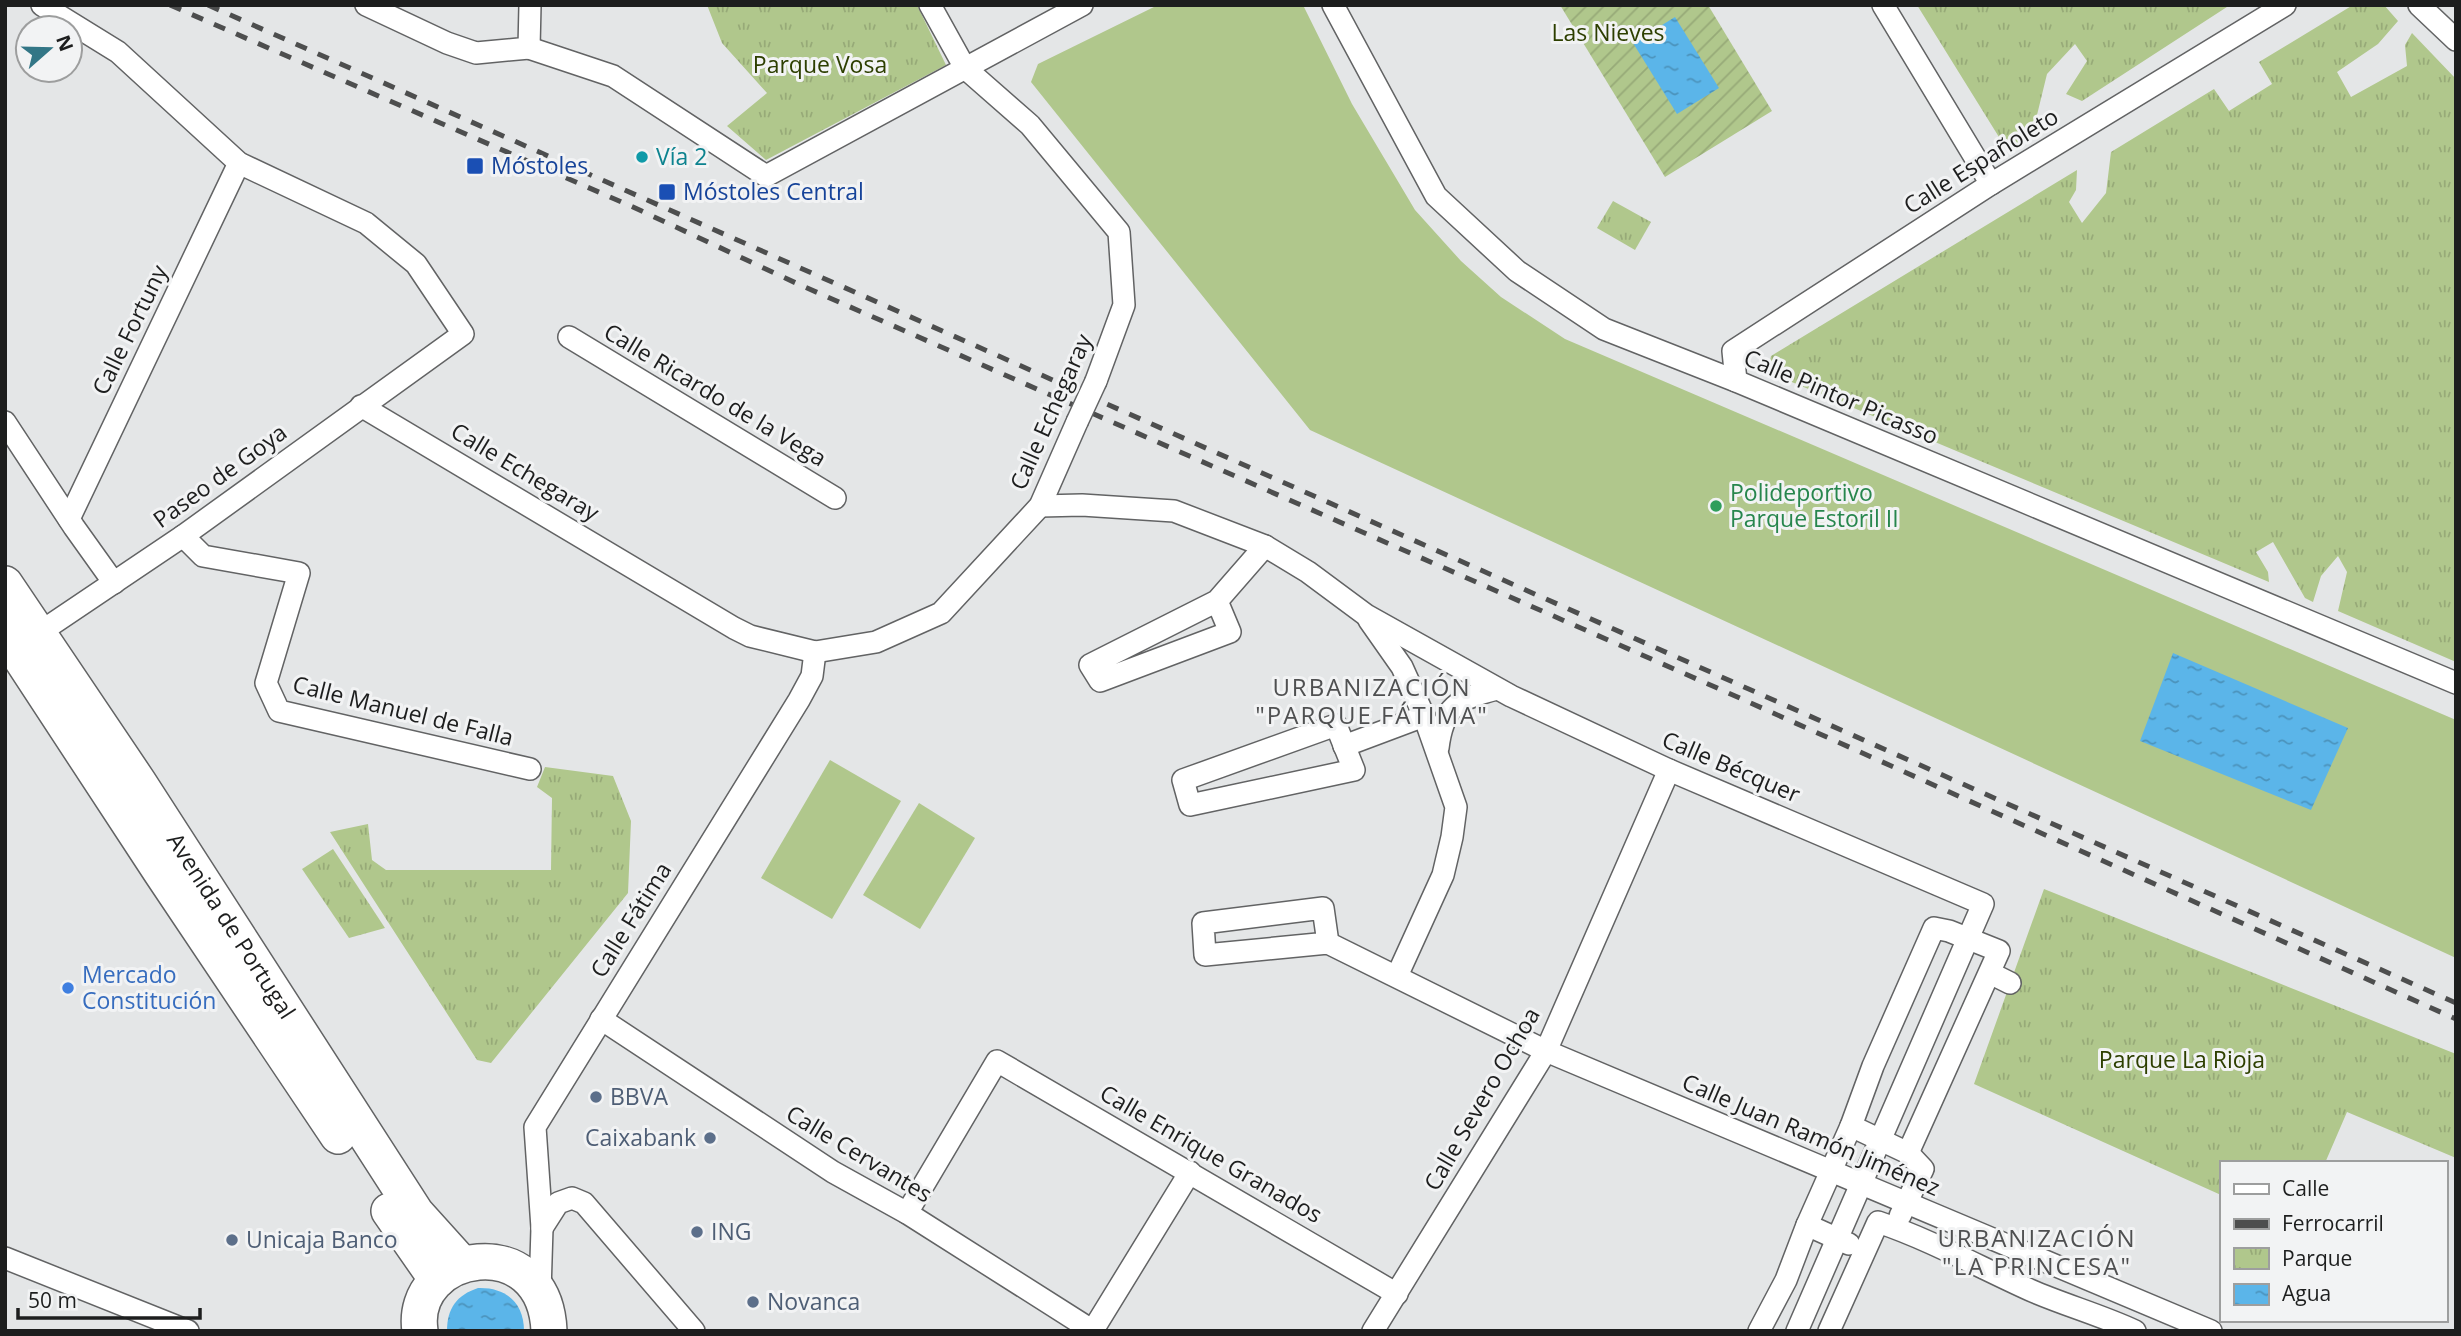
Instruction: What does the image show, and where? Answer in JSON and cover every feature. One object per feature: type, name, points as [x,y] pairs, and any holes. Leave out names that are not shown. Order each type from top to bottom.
[{"type":"main road","name":"Avenida de Portugal","points":[[5,584],[16,644],[416,1213],[450,1272]]},
{"type":"main road","points":[[420,1331],[419,1322],[425,1298],[450,1272],[487,1261],[509,1265],[523,1273],[540,1292],[548,1313],[549,1331]]},
{"type":"street","points":[[42,5],[118,52],[239,163]]},
{"type":"street","points":[[366,5],[447,43],[476,52],[529,48],[613,76],[766,176],[1083,5]]},
{"type":"street","points":[[529,48],[530,5]]},
{"type":"street","name":"Calle Echegaray","points":[[360,406],[750,636],[816,652],[876,642],[942,613],[1040,506],[1096,381],[1124,305],[1119,232],[1030,125],[965,68],[930,5]]},
{"type":"street","name":"Calle Pintor Picasso","points":[[1333,5],[1436,196],[1517,271],[1604,329],[1736,381],[2456,683]]},
{"type":"street","points":[[1883,5],[1991,184]]},
{"type":"street","name":"Calle Españoleto","points":[[1736,381],[1733,351],[1991,184],[2286,5]]},
{"type":"street","points":[[2419,5],[2456,40]]},
{"type":"street","name":"Paseo de Goya","points":[[16,644],[183,536],[463,334],[416,264],[366,223],[239,163]]},
{"type":"street","name":"Calle Fortuny","points":[[69,519],[239,163]]},
{"type":"street","name":"Calle Ricardo de la Vega","points":[[569,337],[835,498]]},
{"type":"street","points":[[5,422],[114,583]]},
{"type":"street","name":"Calle Bécquer","points":[[1040,506],[1082,505],[1174,511],[1265,546],[1308,572],[1366,615],[1497,689],[1670,769],[1983,904],[1797,1331]]},
{"type":"street","name":"Calle Manuel de Falla","points":[[183,536],[203,556],[299,573],[266,683],[279,711],[530,769]]},
{"type":"street","points":[[1217,601],[1230,632],[1100,681],[1090,664],[1217,601],[1265,546]]},
{"type":"street","points":[[1328,943],[1323,908],[1203,923],[1205,955],[1328,943],[1396,976],[1443,875],[1456,807],[1438,750],[1402,667],[1366,615]]},
{"type":"street","name":"Calle Fátima","points":[[542,1228],[535,1127],[799,701],[812,676],[816,652]]},
{"type":"street","points":[[1438,750],[1441,727],[1450,709],[1469,696],[1497,689]]},
{"type":"street","points":[[1344,746],[1424,716]]},
{"type":"street","points":[[1336,725],[1344,746],[1354,770],[1190,805],[1183,780],[1336,725]]},
{"type":"street","name":"Calle Severo Ochoa","points":[[1373,1331],[1546,1051],[1670,769]]},
{"type":"street","points":[[1759,1331],[1786,1280],[1829,1171],[1851,1126],[1873,1066],[1934,928],[1950,931],[1999,951],[1908,1153]]},
{"type":"street","points":[[1990,973],[2010,983]]},
{"type":"street","name":"Calle Juan Ramón Jiménez","points":[[1396,976],[1546,1051],[2211,1331]]},
{"type":"street","name":"Calle Cervantes","points":[[601,1018],[833,1172],[907,1213],[1093,1331]]},
{"type":"street","name":"Calle Enrique Granados","points":[[907,1213],[997,1061],[1397,1294]]},
{"type":"street","points":[[1851,1126],[1908,1153],[1923,1169],[1894,1227]]},
{"type":"street","points":[[1093,1331],[1190,1172]]},
{"type":"street","points":[[540,1292],[542,1228],[558,1203],[572,1198],[584,1203],[694,1331]]},
{"type":"street","points":[[1829,1331],[1878,1222],[1912,1233],[1982,1269],[2135,1331]]},
{"type":"street","points":[[1807,1225],[1865,1253]]},
{"type":"street","points":[[5,1258],[188,1331]]},
{"type":"green space","name":"Parque Vosa","points":[[707,5],[917,5],[946,65],[766,160],[727,126],[767,93],[722,43]]},
{"type":"green space","name":"Polideportivo Parque Estoril II","points":[[1158,5],[1303,5],[1352,104],[1415,210],[1461,261],[1501,297],[1565,339],[2456,720],[2456,958],[1310,430],[1031,82],[1038,64]]},
{"type":"green space","name":"Las Nieves","points":[[1560,5],[1708,5],[1772,111],[1665,177]]},
{"type":"green space","points":[[1917,5],[2230,5],[2082,101],[2066,94],[2087,61],[2075,44],[2047,74],[2037,115],[2025,139],[2007,150]]},
{"type":"green space","points":[[2353,5],[2384,5],[2398,21],[2378,44],[2337,72],[2351,97],[2407,66],[2405,45],[2412,33],[2456,79],[2456,662],[2338,611],[2347,572],[2338,556],[2321,576],[2313,602],[2305,598],[2273,542],[2256,552],[2268,572],[2269,582],[1768,372],[1771,356],[2077,170],[2076,190],[2069,202],[2082,223],[2106,193],[2111,152],[2214,89],[2229,111],[2272,84],[2259,62]]},
{"type":"green space","points":[[1613,201],[1651,222],[1635,250],[1597,228]]},
{"type":"green space","points":[[830,760],[901,801],[832,919],[761,878]]},
{"type":"green space","points":[[545,767],[613,776],[631,821],[628,893],[491,1063],[477,1060],[330,832],[368,824],[372,860],[386,870],[551,870],[552,798],[537,787]]},
{"type":"green space","points":[[919,803],[975,838],[920,929],[863,895]]},
{"type":"green space","points":[[333,849],[385,928],[349,938],[302,869]]},
{"type":"green space","name":"Parque La Rioja","points":[[2044,889],[2456,1054],[2456,1158],[2347,1112],[2326,1161],[2220,1161],[2220,1195],[1974,1084]]},
{"type":"water","points":[[1675,17],[1719,88],[1677,114],[1633,43]]},
{"type":"water","points":[[2173,653],[2348,728],[2311,810],[2140,741]]},
{"type":"water","points":[[478,1288],[497,1290],[512,1299],[521,1312],[524,1331],[447,1331],[451,1309],[464,1294]]},
{"type":"railway","points":[[170,5],[633,207],[798,284],[1715,687],[2456,1019]]},
{"type":"railway","points":[[208,5],[2456,1003]]},
{"type":"place","name":"Vía 2","points":[[642,157]]},
{"type":"place","name":"Móstoles","points":[[475,166]]},
{"type":"place","name":"Móstoles Central","points":[[667,192]]},
{"type":"place","name":"Polideportivo Parque Estoril II","points":[[1716,506]]},
{"type":"place","name":"Mercado Constitución","points":[[68,988]]},
{"type":"place","name":"BBVA","points":[[596,1097]]},
{"type":"place","name":"Caixabank","points":[[710,1138]]},
{"type":"place","name":"ING","points":[[697,1232]]},
{"type":"place","name":"Unicaja Banco","points":[[232,1240]]},
{"type":"place","name":"Novanca","points":[[753,1302]]},
{"type":"district","name":"URBANIZACIÓN \"PARQUE FÁTIMA\"","points":[[1372,702]]},
{"type":"district","name":"URBANIZACIÓN \"LA PRINCESA\"","points":[[2037,1253]]}]
